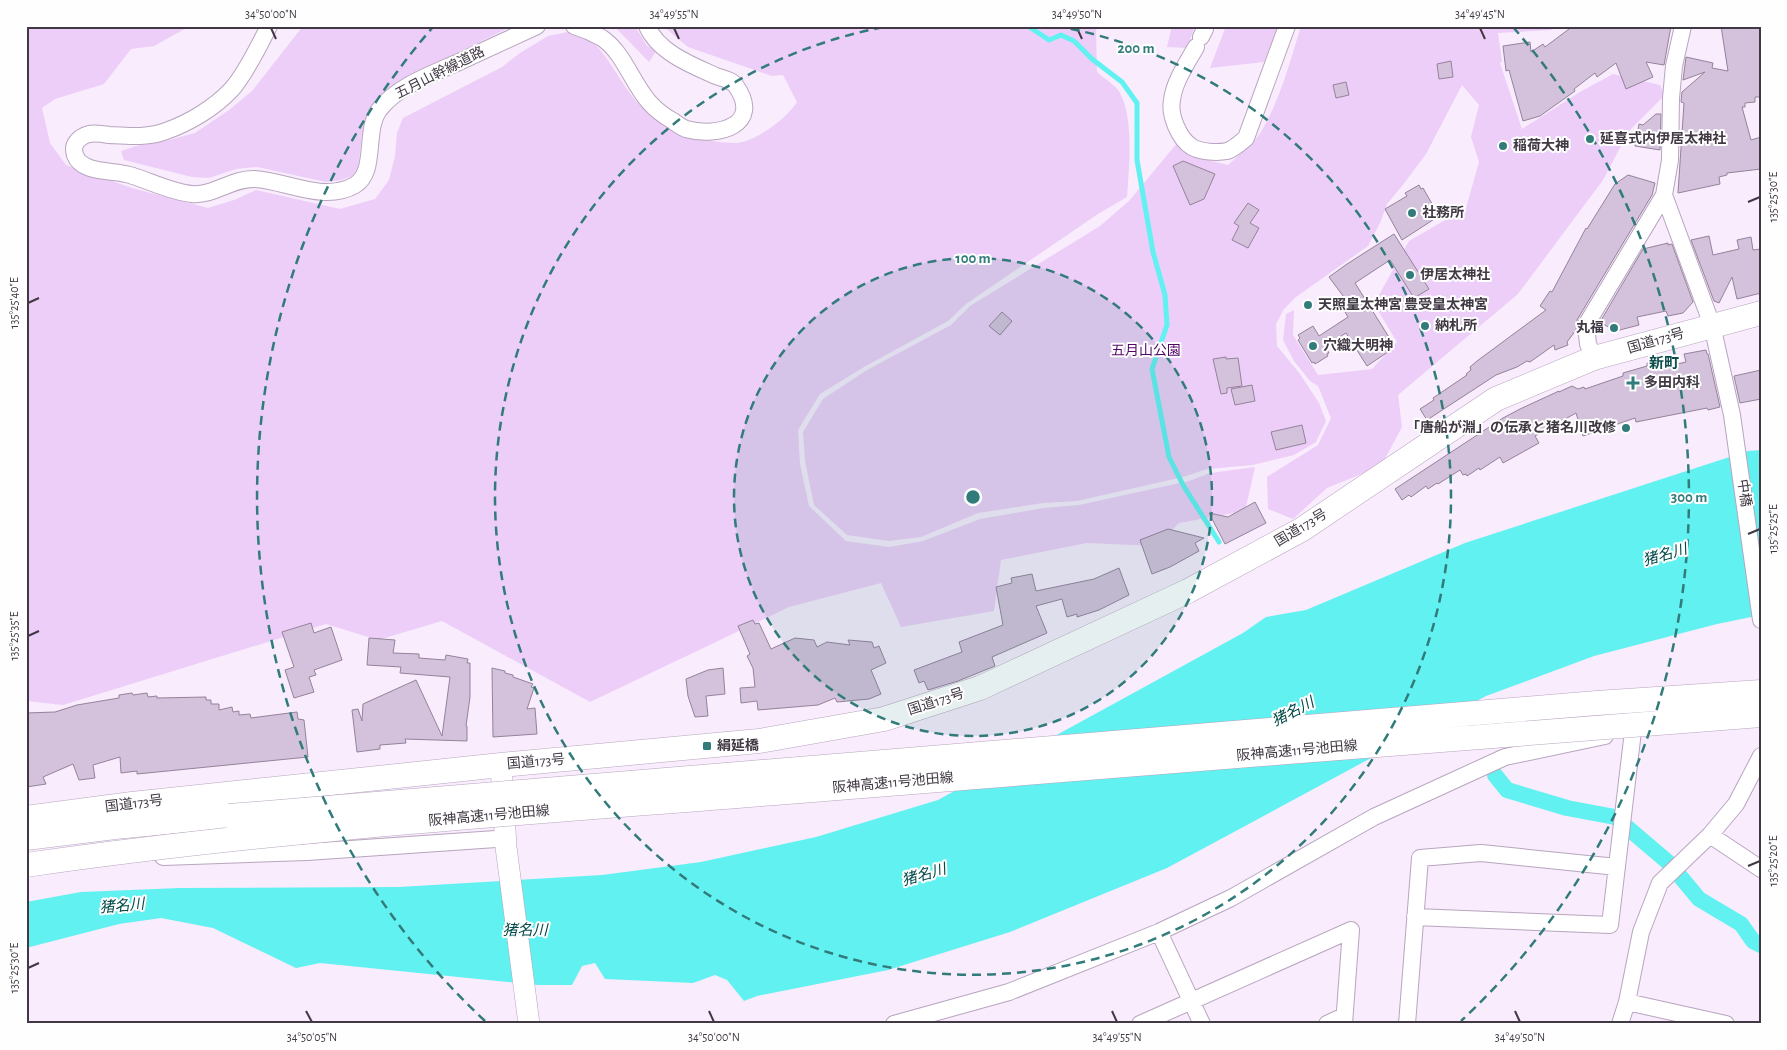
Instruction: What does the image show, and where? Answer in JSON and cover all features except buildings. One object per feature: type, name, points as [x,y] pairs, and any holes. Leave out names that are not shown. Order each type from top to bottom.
[{"type":"highway","name":"国道173号","points":[[26,818],[132,804],[501,765],[759,741],[884,719],[980,688],[1188,591],[1301,530],[1496,399],[1594,358],[1761,313]]},
{"type":"highway","name":"阪神高速11号池田線","points":[[26,838],[228,816],[1597,703],[1761,692]]},
{"type":"highway","name":"阪神高速11号池田線","points":[[26,865],[116,852],[261,836],[628,804],[1761,716]]},
{"type":"main road","points":[[501,765],[501,843],[529,1024]]},
{"type":"street","name":"五月山幹線道路","points":[[269,26],[232,89],[199,115],[166,131],[134,136],[90,134],[81,137],[75,144],[76,159],[81,165],[88,168],[125,173],[181,193],[209,193],[234,182],[254,179],[325,193],[341,191],[359,182],[364,175],[369,158],[374,121],[378,112],[395,94],[423,78],[537,26]]},
{"type":"street","points":[[574,26],[603,39],[616,52],[649,102],[664,116],[684,128],[707,133],[732,128],[743,115],[744,100],[734,83],[682,62],[651,36],[647,26]]},
{"type":"street","points":[[1201,36],[1171,100],[1173,117],[1178,132],[1192,147],[1211,152],[1227,151],[1246,138],[1287,26]]},
{"type":"street","points":[[1594,358],[1588,344],[1586,324],[1664,195],[1670,160],[1671,98],[1674,66],[1683,26]]},
{"type":"street","name":"中橋","points":[[1664,195],[1712,326],[1734,425],[1761,620]]},
{"type":"street","points":[[894,1024],[1009,992],[1159,932],[1231,898],[1374,817],[1505,757],[1633,731],[1761,716]]},
{"type":"street","points":[[1415,917],[1610,926],[1633,731]]},
{"type":"street","points":[[1620,1024],[1627,1002],[1641,932],[1660,883],[1710,835],[1736,804],[1761,756]]},
{"type":"street","points":[[1710,835],[1761,869]]},
{"type":"street","points":[[26,872],[109,860],[501,843]]},
{"type":"street","points":[[1407,1024],[1420,858],[1481,853],[1617,867]]},
{"type":"street","points":[[1140,1024],[1351,930],[1344,1020],[1327,1024]]},
{"type":"street","points":[[1159,932],[1202,1024]]},
{"type":"street","points":[[1627,1002],[1726,1024]]},
{"type":"green space","points":[[26,26],[190,26],[154,46],[131,49],[104,84],[55,99],[42,108],[50,143],[66,165],[132,188],[208,208],[234,200],[256,190],[340,209],[375,199],[389,180],[395,156],[397,133],[403,118],[502,67],[520,53],[548,36],[573,31],[591,41],[603,53],[639,105],[666,125],[688,135],[712,141],[735,143],[752,139],[761,134],[786,115],[797,102],[783,75],[772,76],[688,47],[663,26],[1098,26],[1096,31],[1097,72],[1118,90],[1127,116],[1130,144],[1127,197],[1098,214],[966,304],[948,321],[864,367],[820,394],[798,430],[800,464],[809,506],[846,541],[889,547],[923,541],[980,519],[1044,508],[1079,505],[1189,481],[1210,473],[1255,467],[1245,511],[1179,523],[1156,546],[1087,543],[1001,560],[994,611],[901,627],[881,583],[789,607],[590,702],[442,621],[378,640],[326,624],[63,705],[26,701]]},
{"type":"green space","points":[[303,26],[512,26],[391,86],[373,104],[367,118],[362,135],[358,169],[352,176],[341,180],[326,182],[257,167],[236,169],[209,178],[192,177],[124,160],[121,151],[195,133],[229,110],[252,91]]},
{"type":"green space","points":[[614,26],[635,26],[647,46],[657,50],[649,62]]},
{"type":"green space","points":[[1172,26],[1195,26],[1187,48],[1167,47]]},
{"type":"green space","points":[[1226,26],[1278,26],[1264,62],[1210,68]]},
{"type":"green space","name":"五月山公園","points":[[1301,26],[1556,26],[1552,30],[1498,33],[1502,61],[1500,63],[1522,129],[1580,92],[1613,74],[1660,85],[1665,95],[1629,131],[1603,180],[1518,294],[1398,395],[1402,427],[1381,466],[1327,488],[1293,519],[1268,509],[1267,477],[1318,445],[1331,418],[1318,386],[1310,381],[1294,361],[1283,340],[1286,314],[1294,310],[1293,335],[1318,375],[1372,369],[1397,342],[1374,304],[1409,241],[1466,208],[1479,162],[1471,137],[1479,105],[1462,85],[1426,154],[1387,204],[1381,221],[1368,246],[1296,297],[1284,309],[1276,324],[1277,346],[1300,374],[1319,403],[1326,421],[1316,442],[1294,455],[1253,465],[1207,469],[1183,477],[1077,501],[1043,503],[978,513],[921,537],[889,541],[847,535],[814,505],[805,461],[803,432],[823,399],[867,370],[951,325],[970,306],[1100,226],[1129,201],[1178,142],[1203,159],[1228,165],[1254,141],[1268,120],[1284,80]]},
{"type":"water","name":"猪名川","points":[[1761,450],[1761,615],[1717,624],[1594,656],[1486,696],[1167,868],[1010,932],[888,970],[757,996],[744,1001],[727,980],[715,975],[693,983],[605,979],[595,963],[582,966],[572,985],[538,985],[320,963],[296,968],[213,928],[161,918],[119,924],[26,948],[26,902],[81,892],[180,888],[399,887],[602,875],[701,862],[816,837],[938,800],[1243,633],[1266,617],[1306,610],[1465,543],[1748,451]]},
{"type":"waterway","points":[[1028,26],[1049,40],[1061,35],[1074,41],[1092,59],[1122,82],[1137,103],[1137,160],[1153,252],[1165,295],[1167,325],[1152,369],[1169,457],[1183,485],[1219,542]]},
{"type":"waterway","points":[[1495,775],[1507,790],[1567,808],[1615,817],[1669,863],[1699,899],[1741,924],[1753,941],[1761,945]]},
{"type":"place","name":"延喜式内伊居太神社","points":[[1590,139]]},
{"type":"place","name":"稲荷大神","points":[[1503,146]]},
{"type":"place","name":"社務所","points":[[1412,213]]},
{"type":"place","name":"伊居太神社","points":[[1410,275]]},
{"type":"place","name":"天照皇太神宮 豊受皇太神宮","points":[[1308,305]]},
{"type":"place","name":"納札所","points":[[1425,326]]},
{"type":"place","name":"丸福","points":[[1614,328]]},
{"type":"place","name":"穴織大明神","points":[[1313,346]]},
{"type":"place","name":"多田内科","points":[[1633,383]]},
{"type":"place","name":"「唐船が淵」の伝承と猪名川改修","points":[[1626,428]]},
{"type":"place","name":"絹延橋","points":[[707,746]]},
{"type":"district","name":"新町","points":[[1664,363]]}]
